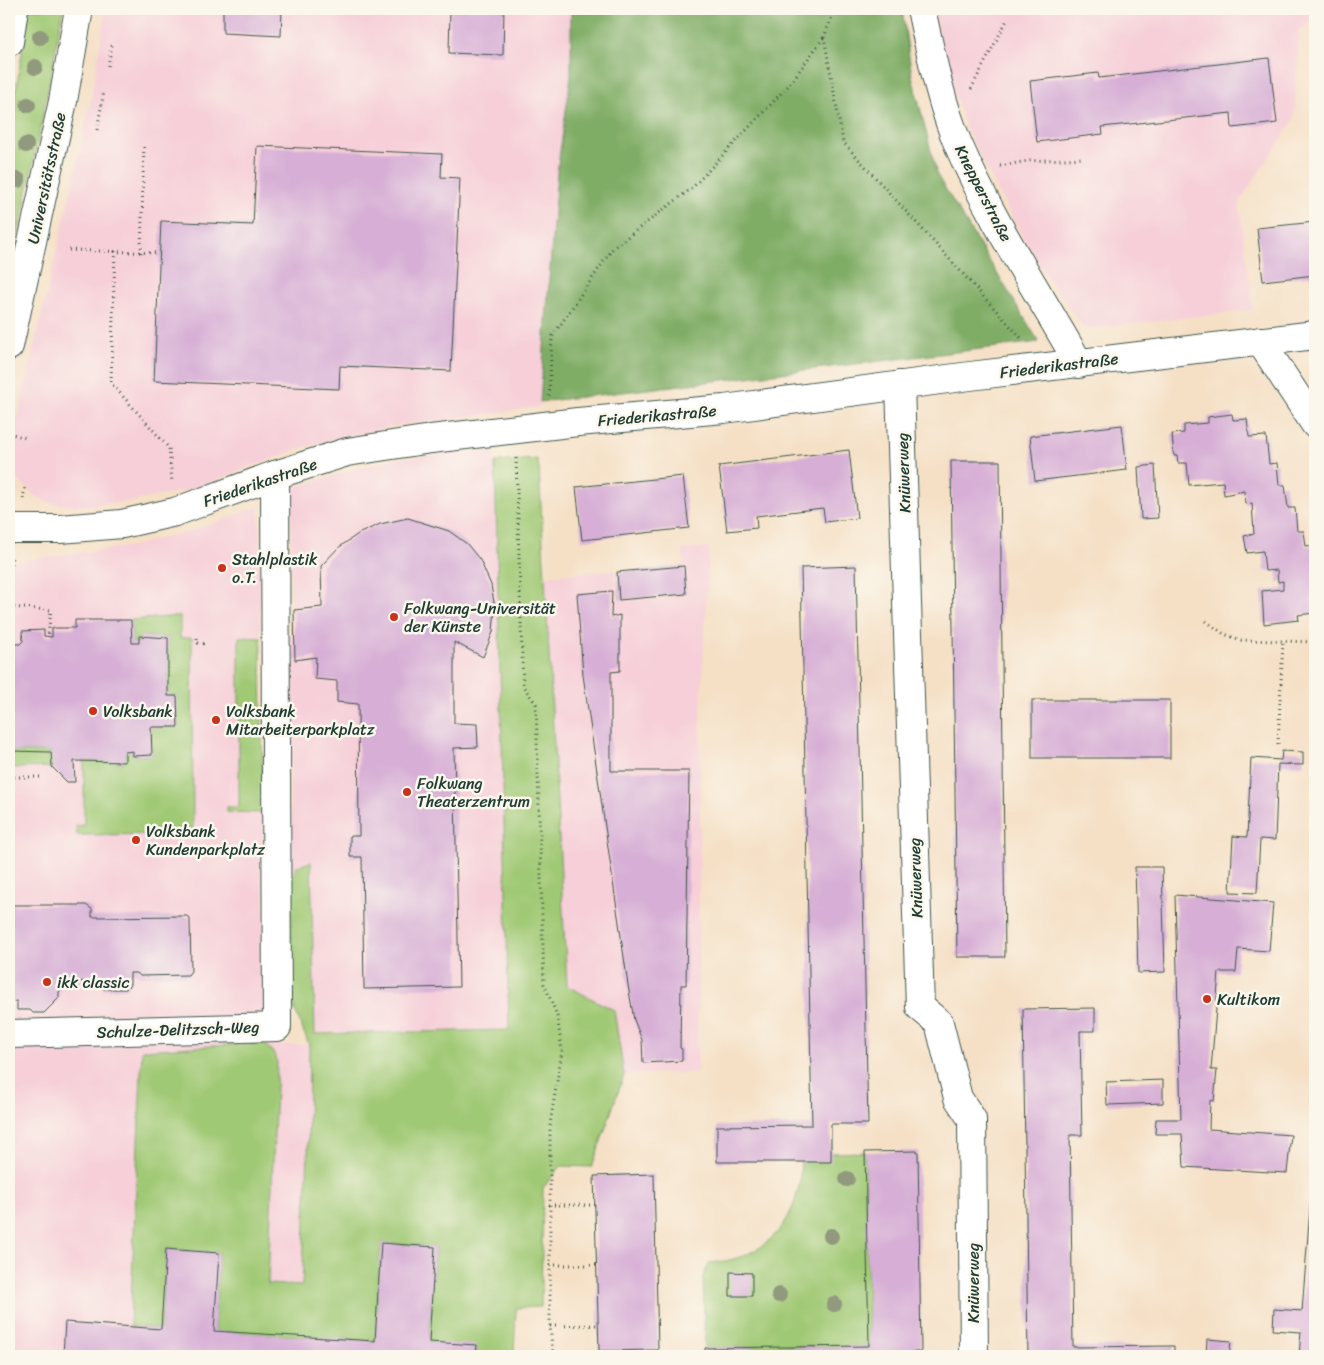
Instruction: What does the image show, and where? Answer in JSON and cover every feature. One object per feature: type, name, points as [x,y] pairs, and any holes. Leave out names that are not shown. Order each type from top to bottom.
[{"type":"street","points":[[9,42],[14,9]]},
{"type":"street","name":"Universitätsstraße","points":[[9,346],[63,100],[80,9]]},
{"type":"street","name":"Knepperstraße","points":[[921,9],[936,80],[953,128],[973,174],[998,226],[1079,364]]},
{"type":"street","name":"Friederikastraße","points":[[9,529],[60,529],[122,524],[175,512],[274,475],[347,452],[431,439],[724,409],[900,385],[1315,335]]},
{"type":"street","points":[[1260,341],[1315,424]]},
{"type":"street","name":"Knüwerweg","points":[[900,385],[920,1007],[939,1023],[958,1098],[972,1119],[974,1356]]},
{"type":"street","name":"Schulze-Delitzsch-Weg","points":[[9,1034],[277,1026],[274,475]]},
{"type":"path","points":[[553,1356],[550,1326],[550,1124],[562,1050],[556,1015],[544,984],[536,704],[523,686],[515,429],[536,408],[550,400],[552,337],[613,248],[692,188],[789,85],[824,38],[835,9]]},
{"type":"path","points":[[953,128],[1007,20]]},
{"type":"path","points":[[824,38],[843,142],[1026,343]]},
{"type":"path","points":[[108,66],[112,45]]},
{"type":"path","points":[[97,130],[104,90]]},
{"type":"path","points":[[140,252],[144,144]]},
{"type":"path","points":[[973,174],[1028,161],[1084,158]]},
{"type":"path","points":[[70,250],[160,253]]},
{"type":"path","points":[[114,251],[110,383],[169,448],[175,512]]},
{"type":"path","points":[[9,433],[26,438]]},
{"type":"path","points":[[9,608],[51,610],[48,636]]},
{"type":"path","points":[[1206,621],[1224,634],[1241,640],[1315,642]]},
{"type":"path","points":[[197,638],[198,643],[206,644]]},
{"type":"path","points":[[1278,744],[1283,642]]},
{"type":"path","points":[[9,777],[40,777]]},
{"type":"path","points":[[549,1205],[595,1205]]},
{"type":"path","points":[[550,1266],[596,1265]]},
{"type":"path","points":[[550,1326],[598,1325]]},
{"type":"shaded area","points":[[106,9],[572,9],[571,76],[557,172],[540,407],[389,427],[297,449],[196,488],[135,501],[76,506],[50,503],[34,495],[12,473],[9,463],[9,418],[18,415],[74,178],[93,88]]},
{"type":"shaded area","points":[[934,9],[1315,9],[1315,20],[1299,30],[1294,120],[1239,202],[1253,310],[1085,329],[1037,263],[967,132],[944,62]]},
{"type":"shaded area","points":[[494,448],[509,1041],[543,1125],[541,1307],[516,1308],[514,1356],[9,1356],[9,562],[131,546],[192,531],[259,506],[266,1045],[309,1045],[293,1005],[290,880],[291,488],[387,460]]},
{"type":"shaded area","points":[[709,547],[701,707],[697,1072],[624,1075],[614,1010],[567,986],[544,576],[615,570],[618,601],[687,595],[682,550]]},
{"type":"green space","points":[[29,9],[63,9],[9,279],[9,133]]},
{"type":"green space","points":[[571,9],[902,9],[912,76],[937,175],[1039,342],[540,402],[557,172],[571,76]]},
{"type":"green space","points":[[537,459],[567,986],[614,1010],[624,1075],[592,1167],[561,1166],[543,1188],[541,1307],[516,1308],[514,1356],[476,1356],[477,1346],[429,1342],[435,1247],[381,1243],[375,1341],[214,1331],[219,1253],[166,1249],[161,1329],[130,1326],[142,1050],[263,1043],[273,1052],[277,1062],[268,1284],[302,1286],[308,1155],[309,1045],[293,1005],[290,880],[297,866],[311,862],[315,1034],[509,1030],[495,462]]},
{"type":"green space","points":[[180,616],[180,638],[192,638],[193,834],[77,835],[76,826],[84,825],[84,761],[125,762],[125,752],[133,751],[133,756],[152,755],[151,727],[178,727],[177,696],[168,696],[168,638],[139,636],[139,643],[132,643],[131,620]]},
{"type":"green space","points":[[239,637],[261,638],[263,813],[226,812],[226,807],[239,807]]},
{"type":"green space","points":[[9,694],[10,751],[51,752],[56,767],[9,768]]},
{"type":"green space","points":[[865,1152],[869,1346],[705,1348],[703,1276],[710,1263],[731,1260],[749,1254],[777,1232],[788,1218],[795,1201],[801,1162],[831,1153]]},
{"type":"building","points":[[223,9],[282,9],[281,36],[223,33]]},
{"type":"building","points":[[450,9],[504,9],[503,55],[449,53]]},
{"type":"building","points":[[1269,58],[1277,123],[1232,128],[1231,113],[1102,127],[1103,134],[1037,142],[1030,81],[1098,73],[1099,78]]},
{"type":"building","points":[[257,146],[442,154],[441,177],[460,178],[451,371],[340,366],[339,389],[154,381],[161,221],[253,225]]},
{"type":"building","points":[[1315,222],[1315,275],[1263,281],[1257,228]]},
{"type":"building","points":[[1232,414],[1233,420],[1247,419],[1249,437],[1266,436],[1269,464],[1277,463],[1279,485],[1285,485],[1288,508],[1295,508],[1297,531],[1304,531],[1306,546],[1315,545],[1315,613],[1298,615],[1299,620],[1264,624],[1262,591],[1283,589],[1283,581],[1278,582],[1277,570],[1265,571],[1263,551],[1247,553],[1244,536],[1254,534],[1252,503],[1245,504],[1244,491],[1224,495],[1223,482],[1189,485],[1187,463],[1178,463],[1177,456],[1174,456],[1172,434],[1184,433],[1184,425],[1208,423],[1208,417]]},
{"type":"building","points":[[1122,425],[1127,470],[1035,481],[1030,436]]},
{"type":"building","points":[[849,450],[857,518],[825,522],[823,508],[756,516],[757,528],[727,531],[719,466]]},
{"type":"building","points":[[951,461],[1000,461],[1005,957],[957,957]]},
{"type":"building","points":[[1155,465],[1158,518],[1141,519],[1138,467]]},
{"type":"building","points":[[683,476],[689,528],[582,540],[576,487]]},
{"type":"building","name":"Folkwang Theaterzentrum","points":[[408,518],[449,531],[467,544],[480,560],[491,585],[495,608],[493,632],[483,657],[454,642],[454,723],[477,724],[478,747],[454,748],[459,987],[364,989],[362,857],[350,857],[350,836],[359,836],[358,704],[337,702],[337,681],[315,679],[316,657],[295,660],[294,610],[322,607],[321,566],[338,548],[358,534],[380,524]]},
{"type":"building","points":[[684,566],[686,594],[619,600],[617,572]]},
{"type":"building","points":[[856,566],[868,1124],[831,1124],[831,1162],[717,1162],[717,1126],[812,1125],[801,568]]},
{"type":"building","points":[[612,591],[611,617],[620,615],[620,671],[611,672],[611,771],[689,771],[686,985],[681,985],[680,1048],[682,1049],[682,1061],[643,1063],[642,1040],[634,1020],[628,985],[583,675],[577,594]]},
{"type":"building","name":"Volksbank","points":[[75,620],[131,620],[132,643],[139,643],[139,636],[168,638],[168,696],[177,696],[178,727],[151,727],[152,755],[133,756],[133,751],[125,752],[125,762],[74,761],[75,782],[67,782],[52,767],[51,752],[10,751],[9,671],[11,670],[11,644],[20,644],[23,641],[22,631],[44,630],[44,636],[52,637],[52,628],[75,628]]},
{"type":"building","points":[[1032,700],[1170,700],[1170,758],[1032,758]]},
{"type":"building","points":[[1282,751],[1303,752],[1303,765],[1278,764],[1275,840],[1260,839],[1257,893],[1230,892],[1233,836],[1247,837],[1251,758],[1281,760]]},
{"type":"building","points":[[1135,867],[1162,867],[1165,972],[1138,973]]},
{"type":"building","points":[[1175,895],[1273,903],[1269,951],[1238,949],[1236,972],[1219,972],[1211,1070],[1217,1070],[1214,1101],[1210,1100],[1209,1129],[1291,1135],[1287,1173],[1184,1167],[1182,1134],[1155,1134],[1156,1119],[1181,1119]]},
{"type":"building","points":[[9,905],[86,905],[92,909],[92,917],[187,916],[190,919],[191,971],[188,975],[140,976],[137,973],[130,973],[130,985],[126,989],[104,989],[98,981],[67,982],[59,992],[59,998],[44,1013],[17,1010],[17,1001],[9,1002]]},
{"type":"building","points":[[1095,1008],[1095,1031],[1080,1031],[1082,1135],[1070,1135],[1073,1347],[1174,1346],[1174,1356],[1028,1356],[1023,1009]]},
{"type":"building","points":[[1163,1080],[1163,1103],[1107,1105],[1106,1082]]},
{"type":"building","points":[[918,1151],[921,1352],[896,1353],[896,1356],[706,1356],[705,1348],[869,1346],[865,1152]]},
{"type":"building","points":[[1314,1158],[1315,1356],[1299,1356],[1301,1332],[1273,1330],[1274,1309],[1302,1311]]},
{"type":"building","points":[[654,1174],[658,1350],[599,1351],[594,1176]]},
{"type":"building","points":[[381,1243],[435,1247],[429,1342],[477,1345],[476,1356],[63,1356],[65,1322],[161,1329],[166,1249],[219,1253],[214,1331],[375,1341]]},
{"type":"building","points":[[730,1272],[752,1273],[752,1296],[730,1296]]},
{"type":"building","points":[[1207,1339],[1231,1341],[1229,1356],[1206,1356]]},
{"type":"place","name":"Stahlplastik o.T.","points":[[222,568]]},
{"type":"place","name":"Folkwang-Universität der Künste","points":[[394,617]]},
{"type":"place","name":"Volksbank","points":[[93,711]]},
{"type":"place","name":"Volksbank Mitarbeiterparkplatz","points":[[216,720]]},
{"type":"place","name":"Folkwang Theaterzentrum","points":[[407,792]]},
{"type":"place","name":"Volksbank Kundenparkplatz","points":[[136,840]]},
{"type":"place","name":"ikk classic","points":[[47,982]]},
{"type":"place","name":"Kultikom","points":[[1207,999]]}]
